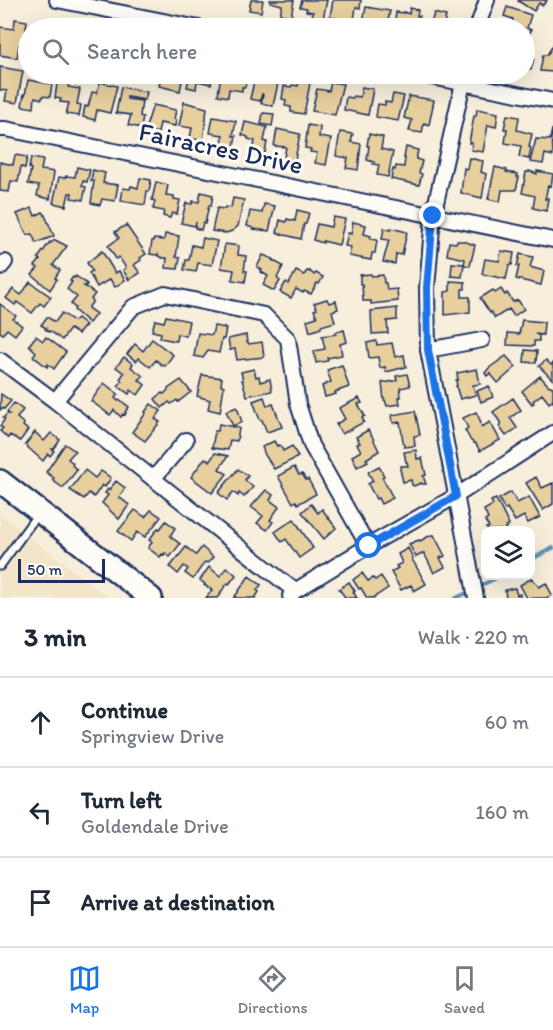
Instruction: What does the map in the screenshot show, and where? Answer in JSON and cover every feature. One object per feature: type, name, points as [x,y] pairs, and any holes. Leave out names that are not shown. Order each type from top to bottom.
[{"type":"main road","points":[[0,482],[151,598]]},
{"type":"street","points":[[57,0],[148,18]]},
{"type":"street","points":[[133,15],[136,0]]},
{"type":"street","points":[[481,18],[487,0]]},
{"type":"street","points":[[463,84],[433,216],[427,288],[428,350],[476,598]]},
{"type":"street","points":[[487,84],[553,101]]},
{"type":"street","name":"Fairacres Drive","points":[[0,129],[553,240]]},
{"type":"street","points":[[56,401],[132,307],[165,294],[264,315],[288,339],[298,404],[311,445],[369,546]]},
{"type":"street","points":[[428,350],[483,340]]},
{"type":"street","points":[[0,360],[153,478],[292,595],[369,546],[456,496],[553,433]]},
{"type":"street","points":[[153,478],[186,440]]},
{"type":"lane","points":[[0,566],[40,512]]},
{"type":"shaded area","points":[[0,514],[109,598],[0,598]]},
{"type":"building","points":[[251,0],[263,0],[261,12],[249,10]]},
{"type":"building","points":[[270,0],[294,0],[291,17],[280,14],[282,5],[270,2]]},
{"type":"building","points":[[302,0],[327,0],[323,18],[312,18],[313,12],[300,7]]},
{"type":"building","points":[[333,0],[361,0],[360,8],[356,7],[354,18],[330,17]]},
{"type":"building","points":[[519,0],[547,0],[543,5],[539,3],[534,11]]},
{"type":"building","points":[[366,7],[390,11],[388,18],[364,18]]},
{"type":"building","points":[[507,7],[531,15],[530,18],[504,16]]},
{"type":"building","points":[[410,8],[418,10],[417,16],[420,16],[420,18],[395,18],[396,12],[409,14]]},
{"type":"building","points":[[434,13],[446,16],[446,18],[433,18]]},
{"type":"building","points":[[15,19],[18,20],[17,58],[0,55],[0,27],[14,29]]},
{"type":"building","points":[[553,45],[553,72],[540,71],[543,55],[547,55]]},
{"type":"building","points":[[0,67],[18,70],[18,84],[21,84],[17,103],[5,101],[7,91],[0,90]]},
{"type":"building","points":[[27,84],[52,84],[50,97],[43,96],[42,99],[35,97],[34,108],[22,106]]},
{"type":"building","points":[[57,84],[69,84],[68,87],[80,89],[77,104],[81,105],[79,116],[66,114],[69,103],[60,102],[61,99],[55,98]]},
{"type":"building","points":[[99,84],[117,86],[110,113],[97,110],[95,120],[83,117],[85,106],[88,107],[92,92],[97,93]]},
{"type":"building","points":[[159,84],[181,84],[180,91],[159,86]]},
{"type":"building","points":[[188,84],[197,84],[196,89],[187,87]]},
{"type":"building","points":[[220,84],[246,84],[245,87],[242,87],[242,91],[229,89],[228,97],[218,95]]},
{"type":"building","points":[[253,84],[278,84],[273,106],[261,103],[262,94],[260,101],[250,99]]},
{"type":"building","points":[[298,84],[310,84],[304,114],[291,112],[291,107],[285,106],[286,100],[282,99],[284,86],[298,86]]},
{"type":"building","points":[[331,84],[343,84],[335,115],[312,111],[317,89],[329,91]]},
{"type":"building","points":[[121,87],[147,92],[145,100],[127,97],[127,99],[142,101],[141,128],[128,125],[131,115],[116,113]]},
{"type":"building","points":[[362,87],[373,89],[368,115],[344,110],[346,97],[360,97]]},
{"type":"building","points":[[393,94],[404,96],[398,121],[376,117],[378,104],[391,103]]},
{"type":"building","points":[[409,96],[434,100],[429,125],[424,123],[422,133],[409,131],[412,120],[404,118]]},
{"type":"building","points":[[184,102],[207,108],[203,141],[190,138],[192,128],[179,126]]},
{"type":"building","points":[[153,105],[176,110],[175,126],[160,123],[158,133],[145,130]]},
{"type":"building","points":[[477,109],[498,113],[496,127],[488,125],[483,152],[471,150],[472,143],[469,143]]},
{"type":"building","points":[[263,113],[274,114],[272,126],[261,124]]},
{"type":"building","points":[[507,115],[519,117],[517,130],[532,134],[529,159],[519,157],[521,146],[505,143],[507,129],[504,129]]},
{"type":"building","points":[[213,117],[236,121],[233,136],[236,136],[234,147],[222,145],[223,135],[210,133]]},
{"type":"building","points":[[245,122],[267,127],[264,141],[267,142],[265,153],[253,151],[255,141],[242,135]]},
{"type":"building","points":[[308,125],[320,127],[319,137],[331,139],[326,165],[315,163],[317,153],[305,148]]},
{"type":"building","points":[[277,129],[300,134],[295,160],[284,158],[286,147],[274,146]]},
{"type":"building","points":[[552,129],[553,156],[545,154],[543,164],[530,162],[536,139],[550,140]]},
{"type":"building","points":[[340,132],[353,134],[351,142],[361,144],[358,170],[346,168],[348,158],[336,156]]},
{"type":"building","points":[[369,134],[383,137],[381,149],[393,152],[388,177],[377,175],[379,165],[367,160]]},
{"type":"building","points":[[406,147],[418,150],[416,159],[422,161],[419,185],[391,179],[396,166],[404,167]]},
{"type":"building","points":[[15,155],[27,157],[25,168],[21,167],[18,182],[11,181],[9,192],[0,191],[0,162],[13,165]]},
{"type":"building","points":[[31,158],[43,160],[41,170],[54,172],[50,199],[37,196],[39,186],[28,184]]},
{"type":"building","points":[[469,158],[483,161],[481,172],[486,174],[482,198],[461,193],[464,168],[467,169]]},
{"type":"building","points":[[77,167],[90,170],[87,182],[83,181],[82,186],[86,187],[83,200],[71,198],[72,193],[69,193],[66,206],[53,203],[59,177],[75,177]]},
{"type":"building","points":[[495,167],[518,174],[517,177],[519,177],[516,190],[502,190],[500,202],[488,199]]},
{"type":"building","points":[[93,170],[105,173],[103,183],[118,185],[115,201],[102,199],[100,205],[91,203]]},
{"type":"building","points":[[537,171],[553,174],[545,199],[548,198],[546,211],[533,208],[535,196],[522,193],[526,172],[537,174]]},
{"type":"building","points":[[140,178],[151,180],[145,205],[121,201],[123,188],[130,189],[131,186],[138,188]]},
{"type":"building","points":[[156,182],[168,185],[166,195],[180,200],[177,214],[172,213],[170,218],[163,216],[164,211],[153,209],[155,201],[152,200]]},
{"type":"building","points":[[201,192],[213,195],[205,224],[203,223],[201,230],[195,228],[196,222],[195,226],[181,223],[186,203],[199,202]]},
{"type":"building","points":[[233,198],[244,200],[238,226],[226,233],[212,231],[217,208],[231,208]]},
{"type":"building","points":[[264,204],[275,206],[269,231],[247,226],[250,211],[262,213]]},
{"type":"building","points":[[32,208],[35,216],[44,213],[54,236],[36,243],[32,234],[27,235],[17,214]]},
{"type":"building","points":[[297,210],[309,213],[301,239],[277,233],[280,220],[295,221]]},
{"type":"building","points":[[333,217],[345,219],[339,245],[313,240],[317,224],[331,227]]},
{"type":"building","points":[[353,222],[366,225],[364,234],[371,236],[370,239],[377,240],[375,253],[372,253],[371,260],[349,256],[351,247],[345,246],[348,233],[351,234]]},
{"type":"building","points":[[126,225],[146,254],[134,265],[140,273],[129,280],[123,270],[126,268],[119,257],[116,259],[108,246],[119,238],[115,232]]},
{"type":"building","points":[[384,228],[407,232],[402,255],[396,254],[395,264],[383,262],[389,240],[382,239]]},
{"type":"building","points":[[165,234],[179,236],[176,257],[180,258],[178,269],[166,268],[167,258],[162,258],[158,254],[150,254],[152,241],[154,239],[164,240]]},
{"type":"building","points":[[203,238],[217,241],[212,265],[198,263],[196,272],[184,270],[192,245],[201,247]]},
{"type":"building","points":[[55,240],[67,246],[53,265],[60,270],[50,290],[32,275],[38,268],[35,266],[40,260],[38,258],[50,242]]},
{"type":"building","points":[[457,241],[475,245],[470,266],[464,265],[465,259],[447,255],[449,242],[456,243]]},
{"type":"building","points":[[225,244],[239,246],[238,255],[246,256],[245,282],[232,280],[234,270],[221,268]]},
{"type":"building","points":[[102,251],[115,273],[119,271],[125,280],[115,287],[110,279],[97,287],[89,273],[92,271],[87,263]]},
{"type":"building","points":[[501,251],[514,253],[506,279],[482,274],[485,259],[499,261]]},
{"type":"building","points":[[520,254],[533,257],[530,267],[544,271],[541,285],[516,279]]},
{"type":"building","points":[[263,255],[283,266],[277,278],[280,281],[274,291],[263,285],[268,276],[257,267]]},
{"type":"building","points":[[452,263],[464,264],[462,277],[451,276]]},
{"type":"building","points":[[296,271],[304,275],[310,271],[314,275],[316,273],[323,277],[311,294],[296,289],[291,298],[280,292],[286,282],[289,284]]},
{"type":"building","points":[[371,274],[372,276],[383,275],[387,290],[397,289],[398,301],[371,304],[371,301],[363,301],[360,275]]},
{"type":"building","points":[[76,276],[95,294],[88,308],[96,314],[89,323],[74,310],[71,304],[77,297],[67,289],[72,282],[70,281]]},
{"type":"building","points":[[450,281],[465,282],[462,297],[470,297],[470,312],[445,315],[445,292],[450,291]]},
{"type":"building","points":[[30,282],[51,297],[44,306],[40,303],[32,313],[17,302],[15,305],[6,298],[13,289],[21,295]]},
{"type":"building","points":[[501,289],[513,302],[518,300],[524,309],[514,316],[509,309],[495,318],[480,298],[493,290],[495,293]]},
{"type":"building","points":[[327,299],[329,303],[336,301],[338,309],[332,311],[335,322],[310,332],[307,320],[317,317],[314,303]]},
{"type":"building","points":[[0,304],[16,316],[13,319],[22,326],[15,335],[7,329],[3,334],[0,332]]},
{"type":"building","points":[[397,308],[397,320],[387,321],[388,333],[372,334],[371,311]]},
{"type":"building","points":[[62,313],[74,321],[77,318],[86,325],[78,334],[70,329],[62,340],[41,325],[47,317],[55,322]]},
{"type":"building","points":[[166,316],[189,321],[186,336],[177,334],[176,341],[160,338],[161,333],[152,331],[155,320],[164,322]]},
{"type":"building","points":[[522,320],[544,322],[543,335],[535,334],[539,335],[539,341],[534,341],[534,346],[507,345],[508,333],[519,334]]},
{"type":"building","points":[[214,326],[226,328],[219,353],[208,351],[203,358],[194,356],[198,333],[212,335]]},
{"type":"building","points":[[344,330],[347,342],[340,344],[342,355],[316,363],[314,351],[325,349],[322,336]]},
{"type":"building","points":[[246,335],[249,344],[262,342],[264,357],[237,360],[235,349],[230,350],[228,339]]},
{"type":"building","points":[[36,336],[43,341],[46,337],[66,352],[54,369],[48,364],[47,367],[33,356],[36,352],[29,345]]},
{"type":"building","points":[[152,339],[173,355],[165,366],[156,360],[150,367],[139,358],[136,361],[127,354],[135,344],[143,351]]},
{"type":"building","points":[[376,341],[377,345],[392,343],[395,357],[404,355],[406,367],[386,372],[385,367],[380,368],[378,357],[369,358],[367,343]]},
{"type":"building","points":[[525,350],[537,351],[536,363],[524,362]]},
{"type":"building","points":[[506,356],[516,367],[498,383],[490,373],[487,376],[485,373]]},
{"type":"building","points":[[124,357],[133,364],[131,367],[143,376],[139,380],[145,385],[138,395],[131,390],[129,394],[118,386],[124,373],[116,367]]},
{"type":"building","points":[[546,360],[551,365],[553,363],[553,380],[539,366]]},
{"type":"building","points":[[342,365],[349,387],[325,397],[322,386],[331,382],[327,370]]},
{"type":"building","points":[[254,369],[260,382],[270,379],[272,391],[247,396],[241,372]]},
{"type":"building","points":[[477,369],[480,384],[473,385],[476,395],[460,399],[456,386],[457,373]]},
{"type":"building","points":[[407,374],[410,386],[400,388],[400,404],[387,406],[382,383],[395,381],[396,376]]},
{"type":"building","points":[[202,375],[222,378],[221,385],[224,386],[220,412],[208,409],[210,400],[197,396]]},
{"type":"building","points":[[540,376],[553,387],[553,402],[549,403],[542,394],[532,404],[522,391]]},
{"type":"building","points":[[181,380],[191,392],[178,402],[177,400],[171,404],[169,402],[162,408],[155,399]]},
{"type":"building","points":[[104,383],[118,394],[115,398],[118,401],[120,400],[129,407],[125,415],[121,417],[114,410],[110,415],[91,401]]},
{"type":"building","points":[[489,386],[493,397],[481,402],[477,391]]},
{"type":"building","points":[[1,394],[11,401],[0,410]]},
{"type":"building","points":[[264,397],[267,406],[273,404],[282,427],[267,432],[253,401]]},
{"type":"building","points":[[359,398],[362,403],[358,404],[365,416],[362,417],[364,422],[342,434],[336,424],[345,419],[339,408]]},
{"type":"building","points":[[513,398],[521,410],[510,418],[517,428],[506,436],[493,412]]},
{"type":"building","points":[[14,403],[23,410],[17,418],[28,430],[20,441],[10,435],[8,438],[0,431],[3,428],[0,426],[5,419],[3,418],[9,414],[7,412]]},
{"type":"building","points":[[151,404],[161,411],[155,419],[160,422],[145,441],[132,432]]},
{"type":"building","points":[[237,407],[242,422],[233,426],[226,411]]},
{"type":"building","points":[[415,411],[420,435],[414,436],[415,446],[404,447],[400,422],[393,423],[392,415]]},
{"type":"building","points":[[476,412],[482,427],[490,422],[500,440],[480,451],[465,430],[468,428],[463,418]]},
{"type":"building","points":[[219,424],[239,428],[237,441],[230,440],[228,450],[212,448],[215,431],[218,431]]},
{"type":"building","points":[[368,430],[379,451],[357,467],[352,456],[361,451],[356,437]]},
{"type":"building","points":[[35,432],[44,441],[51,433],[60,440],[52,449],[54,451],[50,456],[48,454],[43,461],[25,445]]},
{"type":"building","points":[[274,441],[283,451],[292,446],[298,457],[274,469],[262,447]]},
{"type":"building","points":[[65,444],[75,451],[68,459],[77,470],[63,488],[46,472]]},
{"type":"building","points":[[416,450],[417,459],[422,458],[426,484],[421,483],[414,486],[411,480],[403,482],[400,469],[401,466],[408,466],[404,452]]},
{"type":"building","points":[[215,453],[228,456],[219,469],[227,474],[212,493],[191,477],[205,458],[210,461]]},
{"type":"building","points":[[379,466],[393,498],[381,504],[368,484],[373,481],[368,472]]},
{"type":"building","points":[[294,467],[299,475],[302,474],[306,480],[308,479],[316,494],[298,504],[296,501],[293,503],[278,476]]},
{"type":"building","points":[[238,469],[248,476],[245,480],[253,487],[244,497],[233,492],[227,500],[218,493]]},
{"type":"building","points":[[85,470],[95,478],[101,471],[111,478],[105,487],[102,485],[94,497],[89,493],[84,499],[70,490]]},
{"type":"building","points":[[536,477],[542,488],[553,483],[553,504],[543,510],[526,483]]},
{"type":"building","points":[[116,481],[125,488],[119,497],[129,505],[119,519],[102,503],[108,495],[105,493]]},
{"type":"building","points":[[266,490],[273,495],[270,500],[279,507],[270,520],[273,522],[267,530],[257,523],[263,516],[251,507]]},
{"type":"building","points":[[511,492],[517,503],[529,497],[540,517],[528,523],[524,516],[515,521],[499,499]]},
{"type":"building","points":[[496,499],[508,526],[488,526],[485,521],[488,519],[484,510],[493,505],[491,501]]},
{"type":"building","points":[[311,504],[318,513],[322,509],[336,528],[324,539],[302,512]]},
{"type":"building","points":[[135,510],[145,517],[151,510],[161,517],[145,537],[137,532],[131,541],[118,531]]},
{"type":"building","points":[[294,519],[313,548],[299,558],[286,539],[282,542],[275,532]]},
{"type":"building","points":[[166,521],[175,528],[170,536],[180,544],[170,557],[165,553],[160,557],[148,548],[152,542],[149,540]]},
{"type":"building","points":[[434,535],[445,556],[440,558],[445,567],[434,573],[424,553],[416,557],[409,544]]},
{"type":"building","points":[[186,547],[196,555],[202,547],[213,557],[208,563],[204,563],[193,579],[185,573],[188,569],[184,566],[178,574],[170,567]]},
{"type":"building","points":[[408,548],[426,584],[414,591],[411,585],[401,590],[391,572],[402,563],[398,554]]},
{"type":"building","points":[[209,567],[220,576],[227,567],[236,575],[218,598],[206,598],[212,590],[200,580]]},
{"type":"building","points":[[362,573],[368,581],[381,576],[388,588],[373,598],[367,598],[353,580]]},
{"type":"building","points":[[249,576],[261,585],[255,598],[234,598]]},
{"type":"building","points":[[529,580],[534,580],[539,587],[546,583],[552,595],[546,598],[527,598],[520,585]]},
{"type":"building","points":[[349,582],[357,598],[344,598],[339,589]]},
{"type":"building","points":[[515,588],[520,598],[506,598],[505,590]]},
{"type":"waterway","points":[[535,557],[553,548]]},
{"type":"waterway","points":[[477,587],[492,580]]},
{"type":"waterway","points":[[456,598],[471,591]]},
{"type":"route","points":[[369,546],[456,496],[428,350],[427,288],[433,216]]}]
